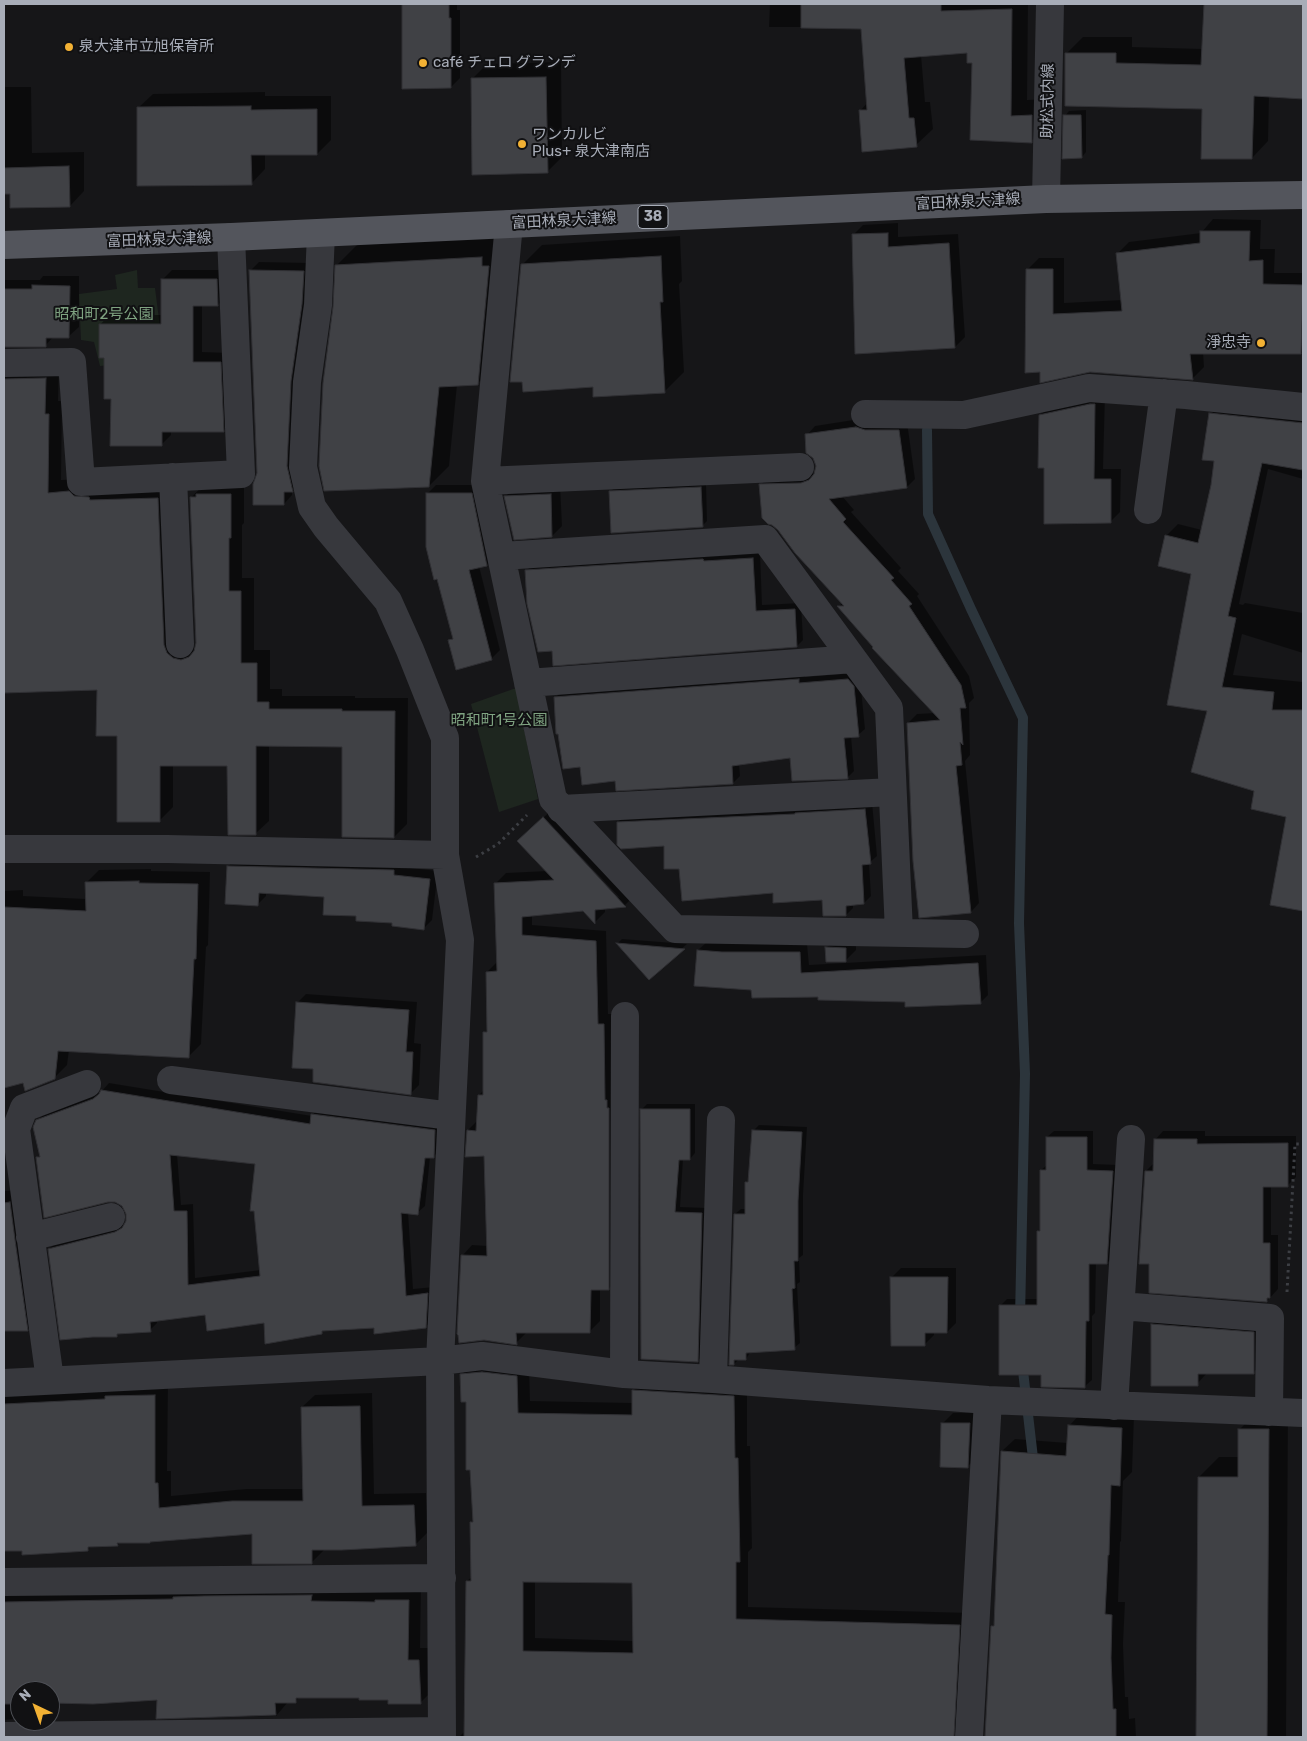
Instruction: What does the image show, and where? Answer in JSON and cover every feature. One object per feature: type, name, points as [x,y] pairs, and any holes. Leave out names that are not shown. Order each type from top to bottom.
[{"type":"main road","name":"富田林泉大津線","points":[[4,245],[231,237],[1046,199],[1303,195]]},
{"type":"street","name":"助松式内線","points":[[1046,199],[1050,4]]},
{"type":"street","points":[[509,224],[485,481],[528,683],[556,799],[675,929],[965,934]]},
{"type":"street","points":[[4,1736],[442,1734],[440,1361],[460,940],[446,864],[445,738],[388,601],[326,527],[312,507],[303,467],[307,382],[318,304],[321,233]]},
{"type":"street","points":[[4,363],[72,362],[81,482],[241,474],[231,237]]},
{"type":"street","points":[[864,414],[964,415],[1089,388],[1303,407]]},
{"type":"street","points":[[1148,510],[1164,394]]},
{"type":"street","points":[[485,481],[800,467]]},
{"type":"street","points":[[172,477],[180,644]]},
{"type":"street","points":[[502,556],[765,539],[889,708],[899,932]]},
{"type":"street","points":[[528,683],[853,660]]},
{"type":"street","points":[[556,799],[892,792]]},
{"type":"street","points":[[4,849],[167,850],[446,864]]},
{"type":"street","points":[[624,1374],[625,1016]]},
{"type":"street","points":[[171,1080],[451,1116]]},
{"type":"street","points":[[50,1380],[16,1129],[24,1108],[87,1084]]},
{"type":"street","points":[[713,1379],[720,1120]]},
{"type":"street","points":[[1114,1406],[1131,1139]]},
{"type":"street","points":[[30,1237],[111,1217]]},
{"type":"street","points":[[1120,1306],[1270,1318],[1269,1412]]},
{"type":"street","points":[[4,1383],[440,1361],[482,1356],[624,1374],[988,1400],[1303,1413]]},
{"type":"street","points":[[969,1737],[988,1400]]},
{"type":"street","points":[[4,1582],[442,1578]]},
{"type":"path","points":[[446,864],[498,844],[556,799]]},
{"type":"path","points":[[1270,1318],[1286,1304],[1295,1144],[1303,1144]]},
{"type":"green space","name":"昭和町2号公園","points":[[137,270],[138,288],[155,288],[160,327],[119,364],[100,366],[94,342],[81,340],[79,294],[117,289],[115,275]]},
{"type":"green space","name":"昭和町1号公園","points":[[516,688],[538,799],[499,812],[471,704]]},
{"type":"building","points":[[402,4],[449,4],[449,18],[451,18],[451,88],[402,89]]},
{"type":"building","points":[[801,4],[941,4],[941,11],[1012,9],[1011,116],[1032,115],[1032,143],[970,140],[972,63],[967,63],[967,53],[904,58],[909,118],[914,118],[917,147],[862,152],[859,110],[867,110],[861,29],[801,28]]},
{"type":"building","points":[[1204,4],[1303,4],[1303,99],[1254,96],[1252,159],[1201,159],[1202,109],[1065,106],[1065,53],[1116,53],[1116,63],[1201,65]]},
{"type":"building","points":[[546,77],[548,173],[472,175],[471,78]]},
{"type":"building","points":[[251,106],[251,110],[317,109],[317,155],[251,155],[252,185],[137,186],[137,107]]},
{"type":"building","points":[[1063,115],[1081,115],[1082,158],[1062,159]]},
{"type":"building","points":[[69,166],[70,207],[10,208],[10,194],[4,194],[4,168]]},
{"type":"building","points":[[1200,231],[1250,231],[1249,261],[1263,260],[1263,284],[1303,285],[1301,354],[1190,354],[1193,380],[1090,372],[1040,383],[1040,372],[1025,373],[1026,269],[1053,269],[1053,314],[1122,311],[1116,253],[1200,243]]},
{"type":"building","points":[[888,233],[888,247],[949,243],[955,348],[855,354],[852,234]]},
{"type":"building","points":[[661,256],[663,302],[660,302],[665,393],[593,397],[593,387],[523,392],[522,382],[510,382],[521,264]]},
{"type":"building","points":[[482,257],[482,266],[489,266],[478,385],[439,387],[429,487],[324,491],[319,466],[323,383],[333,307],[335,265]]},
{"type":"building","points":[[249,270],[304,271],[302,304],[291,381],[287,466],[293,492],[284,492],[284,505],[253,505],[253,484],[257,473]]},
{"type":"building","points":[[161,279],[217,279],[218,306],[193,306],[193,362],[221,362],[224,432],[162,432],[162,446],[110,446],[111,399],[104,399],[104,358],[99,358],[99,324],[161,324]]},
{"type":"building","points":[[32,285],[70,286],[69,338],[46,338],[46,347],[4,347],[4,289],[32,289]]},
{"type":"building","points":[[46,378],[45,414],[49,414],[48,493],[69,491],[74,496],[89,497],[90,500],[158,498],[164,645],[167,653],[173,658],[181,660],[189,657],[194,651],[196,643],[190,497],[196,497],[196,494],[231,494],[229,591],[241,591],[241,663],[257,663],[257,702],[269,702],[269,709],[395,711],[394,838],[342,837],[342,747],[256,746],[256,835],[228,835],[227,766],[160,766],[160,822],[117,822],[117,736],[96,736],[97,690],[4,693],[4,379]]},
{"type":"building","points":[[1095,404],[1094,479],[1111,479],[1111,523],[1044,524],[1044,468],[1038,468],[1039,415]]},
{"type":"building","points":[[1209,413],[1303,423],[1303,470],[1262,463],[1228,616],[1236,618],[1222,687],[1274,692],[1272,710],[1303,710],[1303,911],[1270,905],[1286,817],[1251,809],[1254,791],[1191,772],[1207,711],[1167,705],[1191,574],[1158,566],[1165,535],[1198,543],[1211,485],[1214,461],[1202,460]]},
{"type":"building","points":[[856,427],[865,430],[899,430],[907,488],[829,499],[846,519],[843,522],[894,578],[891,580],[912,604],[909,606],[961,685],[966,708],[960,708],[963,745],[960,742],[962,765],[956,766],[971,913],[919,918],[913,861],[907,723],[940,720],[872,648],[837,606],[844,606],[795,553],[778,530],[762,518],[759,484],[801,483],[809,480],[814,474],[816,466],[813,458],[806,453],[805,434]]},
{"type":"building","points":[[701,487],[703,527],[611,533],[609,491]]},
{"type":"building","points":[[426,493],[472,493],[487,566],[469,570],[492,660],[456,670],[448,640],[453,639],[437,579],[434,580],[426,547]]},
{"type":"building","points":[[551,494],[552,537],[514,540],[504,496]]},
{"type":"building","points":[[753,558],[756,611],[795,609],[797,647],[553,666],[552,651],[538,652],[527,604],[525,570],[703,559],[704,561]]},
{"type":"building","points":[[799,679],[799,683],[848,679],[854,686],[859,737],[844,738],[848,779],[792,781],[790,758],[732,766],[733,784],[616,791],[615,781],[582,785],[580,767],[563,769],[558,734],[556,734],[554,697]]},
{"type":"building","points":[[865,809],[871,864],[862,865],[864,904],[846,906],[846,916],[823,916],[822,900],[773,903],[773,893],[682,901],[679,869],[664,869],[664,846],[621,849],[617,845],[617,822]]},
{"type":"building","points":[[543,817],[626,907],[595,910],[595,924],[583,911],[522,917],[522,935],[596,941],[598,1024],[604,1024],[605,1100],[607,1100],[607,1108],[609,1108],[609,1290],[591,1290],[590,1333],[516,1333],[517,1345],[484,1340],[459,1343],[457,1334],[461,1255],[487,1256],[484,1156],[465,1157],[467,1130],[476,1131],[478,1095],[483,1095],[483,1032],[487,1032],[486,972],[497,971],[494,883],[554,880],[517,841]]},
{"type":"building","points":[[227,866],[394,870],[394,875],[430,879],[424,930],[392,926],[392,923],[356,921],[356,916],[323,915],[324,897],[259,893],[258,906],[225,904]]},
{"type":"building","points":[[139,881],[139,883],[198,884],[196,959],[194,959],[189,1058],[58,1051],[55,1079],[25,1091],[23,1083],[4,1088],[4,907],[86,911],[85,882]]},
{"type":"building","points":[[616,943],[685,949],[649,980]]},
{"type":"building","points":[[825,947],[846,948],[846,962],[826,962]]},
{"type":"building","points":[[697,950],[722,952],[800,952],[801,973],[978,963],[981,1004],[905,1007],[905,1002],[818,1000],[818,997],[752,998],[751,990],[694,986]]},
{"type":"building","points":[[296,1002],[409,1010],[406,1052],[413,1052],[411,1095],[313,1082],[313,1069],[292,1068]]},
{"type":"building","points":[[101,1090],[310,1124],[311,1114],[435,1130],[434,1158],[425,1158],[418,1215],[401,1213],[406,1296],[428,1293],[426,1328],[374,1334],[374,1328],[322,1331],[322,1334],[265,1344],[264,1323],[207,1331],[205,1315],[150,1322],[151,1332],[117,1334],[117,1337],[60,1340],[48,1249],[115,1232],[122,1228],[126,1221],[126,1214],[122,1206],[115,1202],[108,1202],[44,1218],[36,1157],[40,1157],[33,1127],[36,1120],[93,1099]],"holes":[[[170,1155],[255,1164],[250,1211],[254,1211],[260,1276],[188,1285],[187,1211],[174,1211]]]},
{"type":"building","points":[[640,1109],[690,1109],[690,1160],[679,1160],[675,1212],[702,1213],[698,1362],[641,1359]]},
{"type":"building","points":[[752,1130],[802,1132],[798,1201],[798,1261],[794,1261],[795,1288],[792,1289],[795,1350],[746,1353],[746,1360],[734,1360],[734,1365],[729,1365],[734,1214],[745,1214],[745,1182],[748,1182]]},
{"type":"building","points":[[1046,1137],[1087,1137],[1087,1170],[1113,1171],[1107,1264],[1089,1264],[1089,1321],[1086,1321],[1085,1388],[1041,1387],[1041,1375],[999,1375],[999,1305],[1037,1305],[1037,1231],[1040,1231],[1040,1170],[1046,1170]]},
{"type":"building","points":[[1154,1139],[1197,1139],[1197,1144],[1288,1143],[1288,1187],[1263,1187],[1263,1243],[1270,1243],[1270,1298],[1267,1298],[1267,1302],[1149,1293],[1149,1264],[1139,1264],[1145,1171],[1153,1171]]},
{"type":"building","points":[[10,1202],[28,1331],[4,1331],[4,1203]]},
{"type":"building","points":[[890,1277],[948,1277],[947,1333],[925,1333],[925,1346],[891,1346]]},
{"type":"building","points":[[1151,1324],[1254,1332],[1254,1374],[1198,1374],[1198,1386],[1151,1386]]},
{"type":"building","points":[[482,1372],[517,1376],[518,1413],[632,1415],[632,1390],[734,1396],[735,1458],[738,1458],[740,1562],[736,1562],[736,1619],[960,1625],[954,1737],[464,1737],[466,1581],[471,1581],[470,1522],[473,1522],[470,1470],[466,1470],[466,1402],[461,1402],[460,1374]],"holes":[[[523,1582],[632,1583],[633,1653],[523,1651]]]},
{"type":"building","points":[[155,1395],[155,1483],[158,1483],[159,1508],[232,1501],[303,1501],[301,1407],[360,1406],[362,1506],[414,1505],[416,1546],[312,1550],[312,1564],[252,1564],[252,1534],[150,1543],[117,1543],[118,1546],[88,1547],[88,1551],[22,1555],[22,1551],[4,1551],[4,1404],[105,1399],[105,1396]]},
{"type":"building","points":[[941,1423],[970,1423],[968,1468],[940,1467]]},
{"type":"building","points":[[1068,1425],[1122,1428],[1120,1486],[1111,1485],[1105,1614],[1112,1615],[1111,1658],[1113,1709],[1116,1709],[1116,1737],[985,1737],[991,1626],[994,1626],[1001,1451],[1066,1456]]},
{"type":"building","points":[[1238,1429],[1269,1429],[1267,1737],[1196,1737],[1198,1477],[1238,1477]]},
{"type":"building","points":[[312,1595],[311,1601],[375,1602],[375,1600],[409,1600],[408,1660],[419,1660],[421,1704],[388,1704],[388,1700],[359,1700],[359,1698],[296,1698],[296,1703],[275,1703],[276,1715],[156,1719],[157,1700],[93,1704],[60,1703],[60,1681],[10,1681],[10,1704],[4,1704],[4,1602],[173,1599],[173,1597]]},
{"type":"waterway","points":[[927,430],[928,514],[1023,718],[1019,923],[1025,1074],[1020,1318]]},
{"type":"waterway","points":[[1022,1362],[1033,1467]]},
{"type":"place","name":"泉大津市立旭保育所","points":[[69,47]]},
{"type":"place","name":"café チェロ グランデ","points":[[423,63]]},
{"type":"place","name":"ワンカルビ Plus+ 泉大津南店","points":[[522,144]]},
{"type":"place","name":"淨忠寺","points":[[1261,343]]}]
